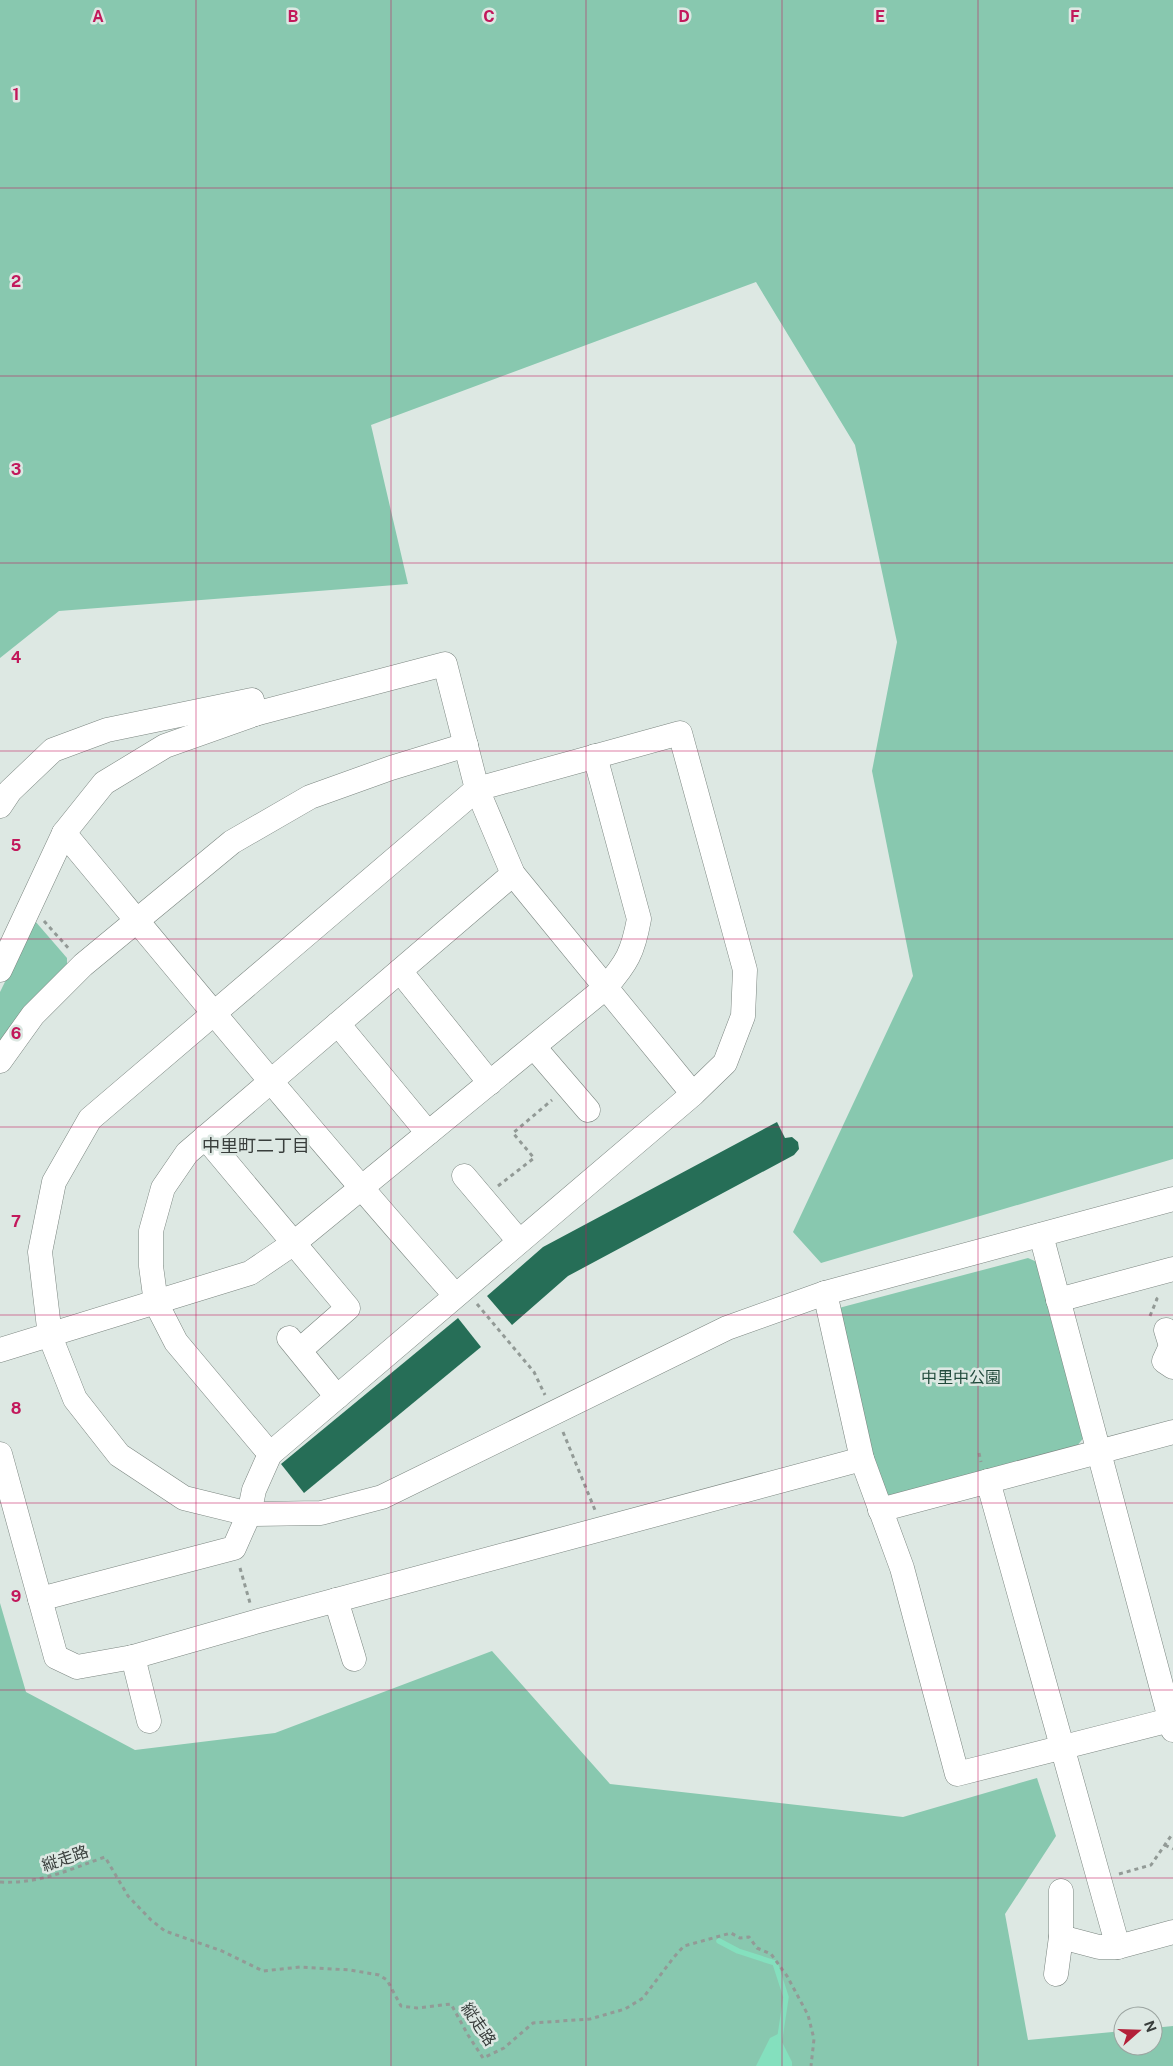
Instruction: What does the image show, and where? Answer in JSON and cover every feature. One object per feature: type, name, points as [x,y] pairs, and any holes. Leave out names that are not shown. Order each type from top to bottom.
[{"type":"street","points":[[0,970],[64,833],[104,783],[165,746],[256,714],[445,664],[477,789],[513,874],[693,1094]]},
{"type":"street","points":[[0,806],[10,791],[52,750],[107,730],[252,700],[256,714]]},
{"type":"street","points":[[40,1599],[234,1548],[249,1514],[254,1490],[270,1454],[693,1094],[725,1063],[743,1016],[745,970],[680,733],[477,789],[90,1119],[54,1182],[40,1252],[50,1336],[75,1399],[119,1455],[184,1498],[249,1514],[321,1513],[382,1496],[727,1328],[825,1293],[1173,1199]]},
{"type":"street","points":[[0,1060],[33,1015],[83,965],[232,842],[310,796],[466,745]]},
{"type":"street","points":[[0,1350],[250,1273],[294,1243],[605,988],[623,968],[634,946],[639,919],[595,756]]},
{"type":"street","points":[[64,833],[212,1013],[361,1189],[455,1296]]},
{"type":"street","points":[[270,1454],[176,1342],[156,1302],[151,1266],[151,1231],[163,1188],[187,1153],[513,874]]},
{"type":"street","points":[[400,971],[490,1083]]},
{"type":"street","points":[[338,1024],[428,1134]]},
{"type":"street","points":[[534,1047],[588,1110]]},
{"type":"street","points":[[205,1138],[348,1308],[294,1344],[337,1396]]},
{"type":"street","points":[[464,1176],[519,1241]]},
{"type":"street","points":[[825,1293],[862,1459],[902,1568],[957,1774],[1062,1747],[1171,1725],[1041,1235]]},
{"type":"street","points":[[1058,1300],[1173,1269]]},
{"type":"street","points":[[1166,1330],[1171,1346],[1164,1361],[1173,1367]]},
{"type":"street","points":[[880,1510],[1173,1432]]},
{"type":"street","points":[[0,1454],[56,1656],[77,1667],[134,1657],[255,1622],[862,1459]]},
{"type":"street","points":[[988,1481],[1118,1947]]},
{"type":"street","points":[[336,1600],[354,1659]]},
{"type":"street","points":[[134,1657],[149,1721]]},
{"type":"street","points":[[1056,1974],[1061,1937],[1061,1891]]},
{"type":"street","points":[[1061,1937],[1099,1947],[1118,1947],[1173,1932]]},
{"type":"path","points":[[30,905],[83,965]]},
{"type":"path","points":[[483,1198],[534,1158],[514,1133],[568,1087]]},
{"type":"path","points":[[1137,1279],[1139,1288],[1157,1299],[1149,1318],[1166,1330]]},
{"type":"path","points":[[234,1548],[255,1622]]},
{"type":"path","points":[[1099,1879],[1150,1865],[1173,1833]]},
{"type":"path","points":[[1165,1844],[1173,1849]]},
{"type":"path","name":"縦走路","points":[[0,1882],[21,1883],[45,1879],[105,1857],[128,1896],[164,1931],[222,1951],[263,1971],[300,1967],[350,1970],[379,1975],[386,1980],[401,2006],[417,2008],[451,2004],[468,2036],[484,2058],[504,2048],[533,2023],[590,2019],[625,2009],[643,1998],[684,1946],[731,1933],[740,1938],[749,1937],[757,1948],[771,1954],[787,1976],[808,2015],[814,2038],[811,2066]]},
{"type":"green space","points":[[0,0],[1173,0],[1173,1159],[821,1263],[793,1232],[913,976],[872,771],[897,642],[855,445],[756,282],[371,425],[408,584],[59,611],[0,658]]},
{"type":"green space","points":[[35,921],[67,958],[67,970],[0,1046],[0,992]]},
{"type":"green space","name":"中里中公園","points":[[1028,1258],[1037,1262],[1085,1436],[1077,1446],[891,1498],[880,1492],[835,1309]]},
{"type":"green space","points":[[0,1603],[26,1692],[135,1750],[275,1733],[492,1651],[610,1784],[903,1817],[1037,1778],[1056,1836],[1005,1914],[1028,2040],[1113,2032],[1113,2056],[1163,2056],[1163,2027],[1173,2026],[1173,2066],[0,2066]]},
{"type":"shaded area","points":[[778,2034],[792,2062],[792,2066],[756,2066],[770,2038]]},
{"type":"building","points":[[777,1122],[785,1138],[792,1137],[798,1142],[799,1149],[794,1155],[568,1276],[512,1325],[487,1296],[543,1247]]},
{"type":"building","points":[[458,1318],[481,1347],[304,1493],[281,1464]]},
{"type":"waterway","points":[[719,1941],[738,1951],[775,1963],[786,1997],[779,2044]]},
{"type":"district","name":"中里町二丁目","points":[[256,1146]]}]
